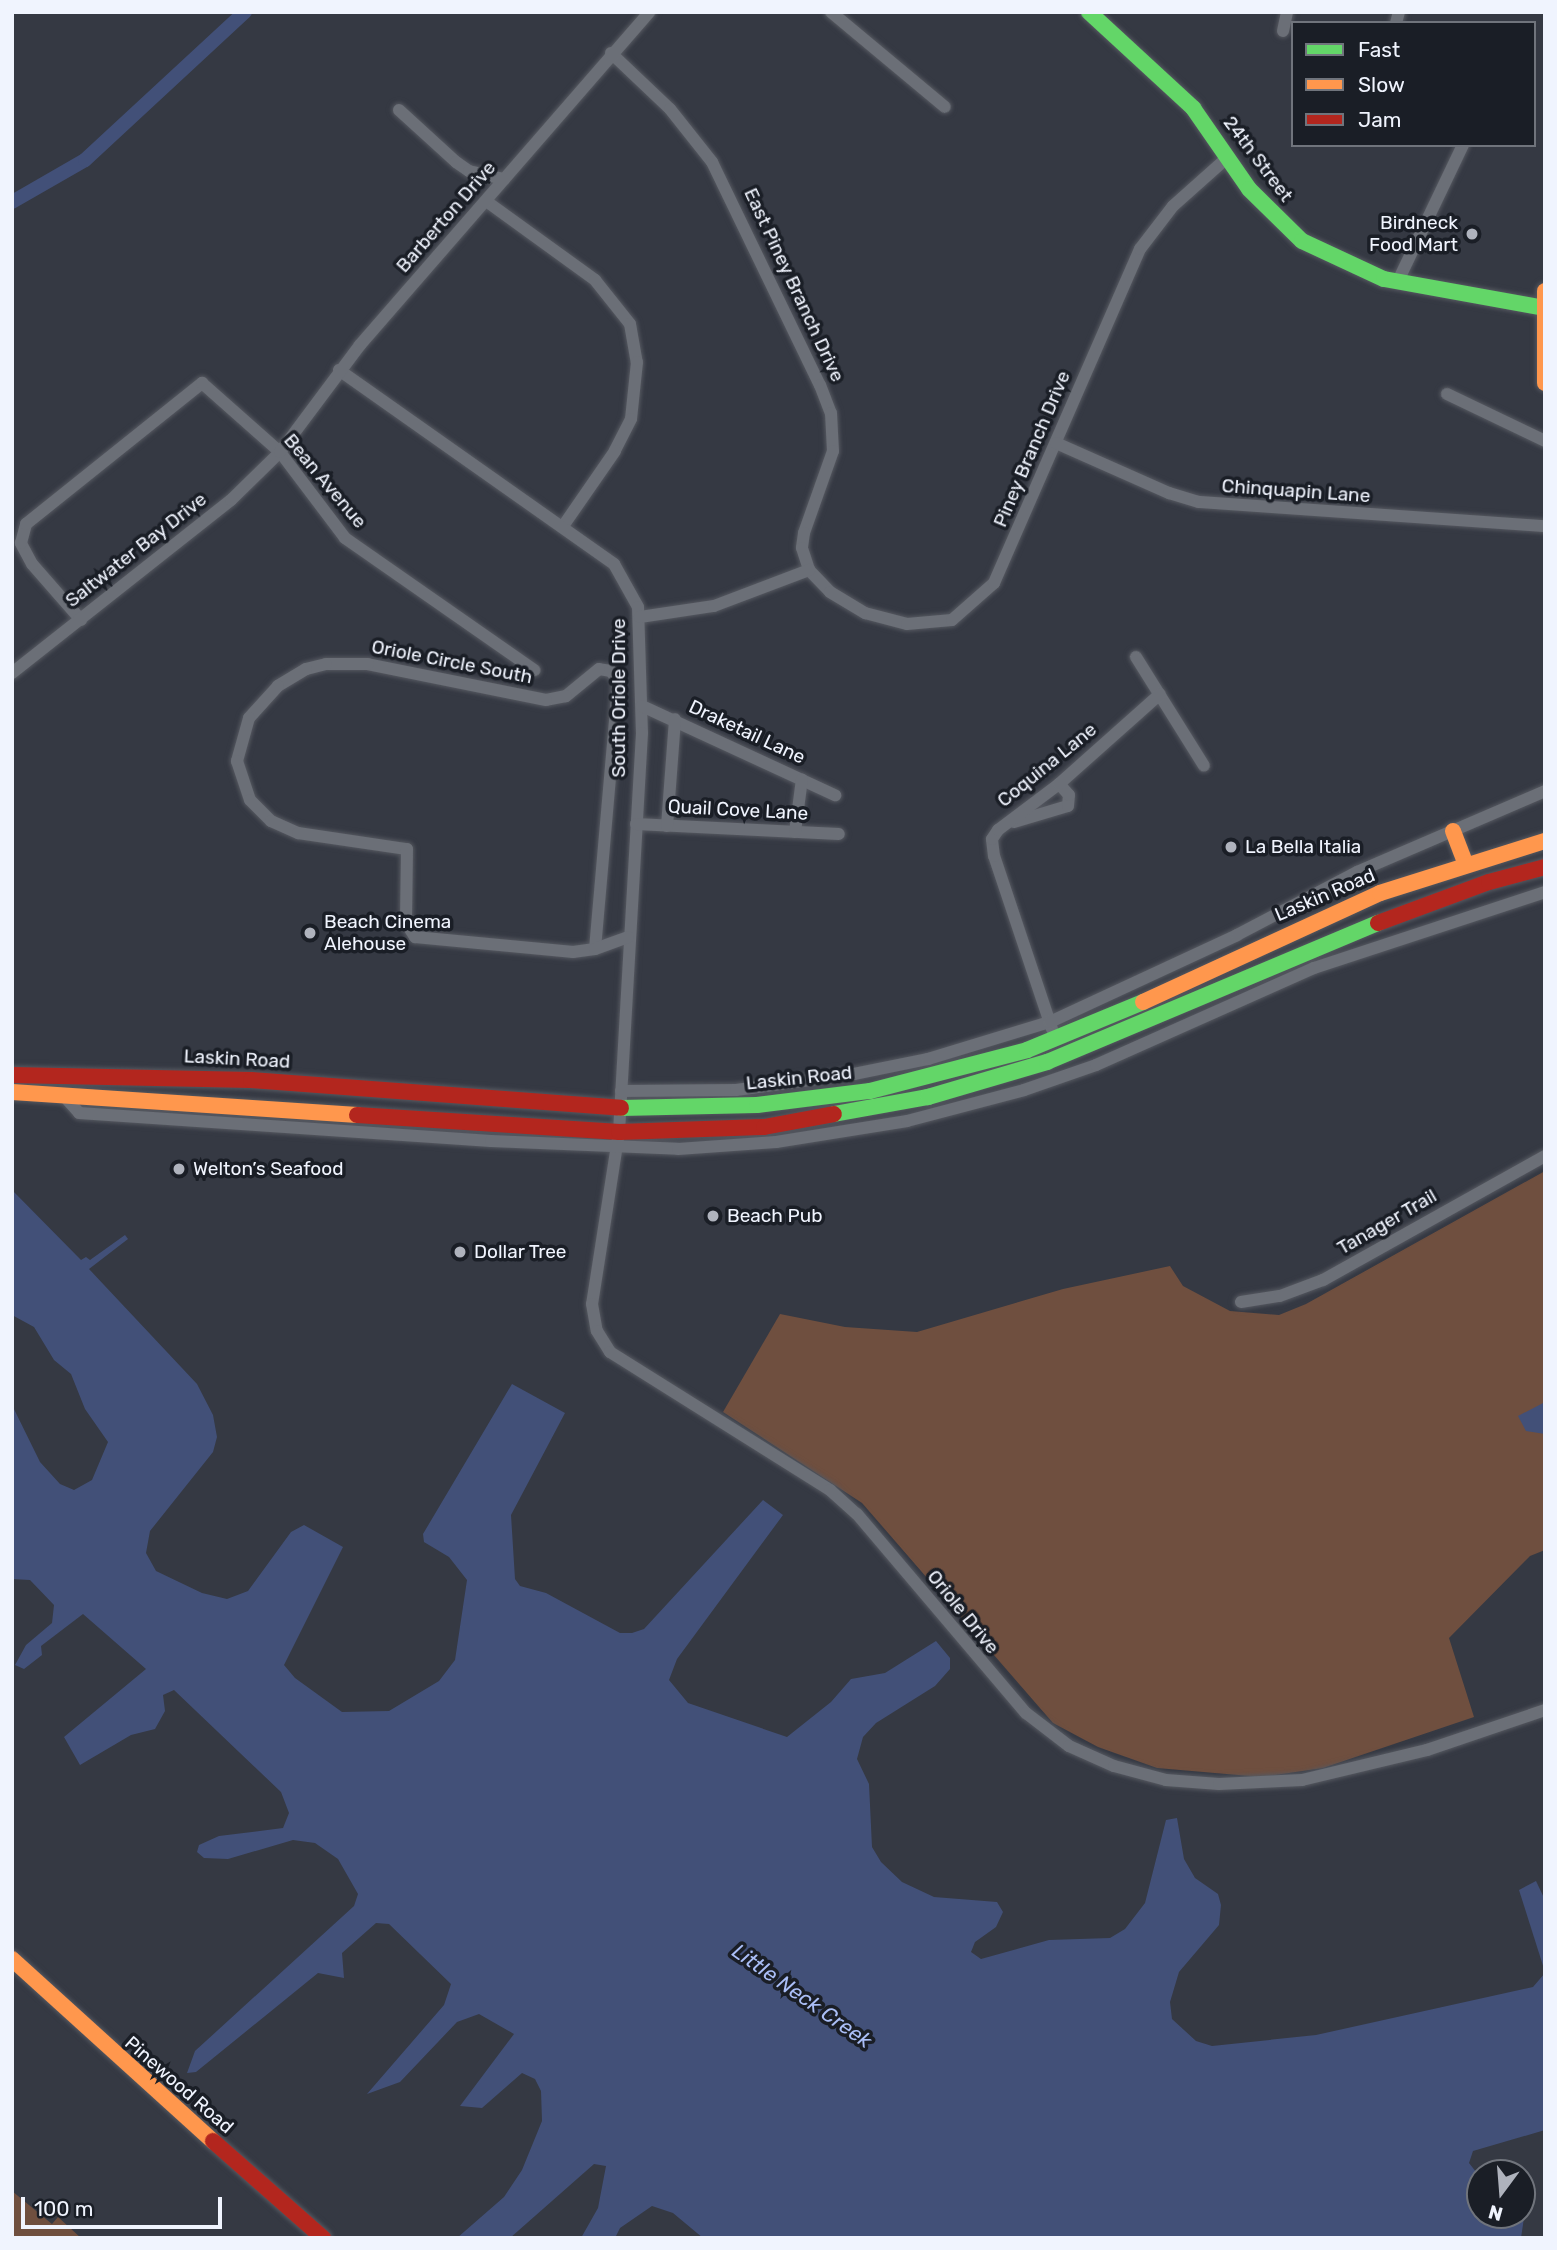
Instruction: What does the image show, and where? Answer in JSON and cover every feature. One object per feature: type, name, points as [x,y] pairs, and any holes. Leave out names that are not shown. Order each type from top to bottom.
[{"type":"main road","name":"24th Street","points":[[1089,12],[1185,99],[1265,208],[1302,241],[1358,270],[1398,281],[1545,308]]},
{"type":"main road","points":[[1545,290],[1545,383]]},
{"type":"main road","points":[[1453,831],[1466,865]]},
{"type":"main road","name":"Laskin Road","points":[[12,1074],[251,1080],[620,1108],[757,1104],[870,1091],[959,1070],[1056,1039],[1371,897],[1545,841]]},
{"type":"main road","name":"Laskin Road","points":[[12,1092],[250,1105],[619,1140],[712,1132],[833,1116],[928,1097],[1055,1060],[1329,942],[1489,882],[1545,867]]},
{"type":"main road","points":[[1055,1060],[1062,1076]]},
{"type":"main road","points":[[250,1105],[251,1080]]},
{"type":"main road","name":"Pinewood Road","points":[[12,1959],[72,2018],[323,2238]]},
{"type":"street","name":"Barberton Drive","points":[[280,452],[339,370],[649,12]]},
{"type":"street","points":[[831,12],[945,107]]},
{"type":"street","points":[[1283,31],[1287,12]]},
{"type":"street","name":"East Piney Branch Drive","points":[[611,53],[670,109],[712,162],[831,413],[833,451],[804,533],[809,570]]},
{"type":"street","points":[[399,110],[456,162],[469,170],[504,179]]},
{"type":"street","points":[[1398,281],[1462,147]]},
{"type":"street","name":"Piney Branch Drive","points":[[809,570],[830,592],[865,613],[906,624],[952,620],[994,583],[1140,249],[1173,206],[1228,158]]},
{"type":"street","points":[[486,201],[595,280],[629,324],[637,362],[631,419],[615,451],[563,526]]},
{"type":"street","name":"South Oriole Drive","points":[[339,370],[563,526],[619,570],[633,591],[640,617],[642,706],[619,1140]]},
{"type":"street","name":"Bean Avenue","points":[[81,620],[32,564],[21,543],[26,524],[202,383],[280,452],[345,538],[534,670]]},
{"type":"street","points":[[1447,394],[1545,441]]},
{"type":"street","name":"Chinquapin Lane","points":[[1056,443],[1199,502],[1545,526]]},
{"type":"street","name":"Saltwater Bay Drive","points":[[12,673],[231,500],[280,452]]},
{"type":"street","points":[[640,617],[714,606],[809,570]]},
{"type":"street","points":[[1136,657],[1204,766]]},
{"type":"street","name":"Oriole Circle South","points":[[596,949],[618,681],[611,671],[600,669],[566,696],[546,700],[369,664],[326,664],[295,674],[249,718],[237,761],[250,800],[271,821],[298,834],[407,849],[406,923],[415,937],[478,946],[573,952],[596,949],[628,936]]},
{"type":"street","name":"Coquina Lane","points":[[1056,1039],[992,847],[1003,825],[1059,784],[1160,694]]},
{"type":"street","name":"Draketail Lane","points":[[642,706],[835,795]]},
{"type":"street","points":[[667,826],[675,719]]},
{"type":"street","points":[[795,832],[802,779]]},
{"type":"street","points":[[1003,825],[1068,806],[1069,794],[1059,784]]},
{"type":"street","name":"Laskin Road","points":[[621,1091],[736,1090],[854,1074],[928,1059],[1050,1022],[1237,935],[1357,872],[1545,791]]},
{"type":"street","name":"Quail Cove Lane","points":[[636,824],[839,834]]},
{"type":"street","points":[[1357,872],[1371,897]]},
{"type":"street","name":"Laskin Road","points":[[63,1095],[67,1105],[79,1113],[249,1124],[733,1146],[880,1126],[972,1105],[1062,1076],[1314,968],[1545,892]]},
{"type":"street","points":[[249,1124],[250,1105]]},
{"type":"street","name":"Oriole Drive","points":[[619,1140],[592,1304],[601,1340],[622,1362],[767,1448],[839,1498],[1007,1694],[1069,1746],[1114,1766],[1166,1780],[1219,1784],[1302,1780],[1427,1750],[1545,1710]]},
{"type":"street","name":"Tanager Trail","points":[[1241,1302],[1280,1296],[1323,1280],[1545,1156]]},
{"type":"shaded area","points":[[1545,1171],[1545,1550],[1530,1556],[1449,1638],[1474,1717],[1323,1768],[1261,1777],[1157,1768],[1098,1747],[1053,1723],[862,1503],[723,1412],[780,1314],[845,1327],[917,1332],[1063,1289],[1170,1266],[1183,1286],[1230,1311],[1279,1315],[1306,1304]]},
{"type":"shaded area","points":[[12,2191],[52,2224],[58,2217],[81,2238],[12,2238]]},
{"type":"water","name":"Little Neck Creek","points":[[12,1190],[81,1260],[86,1257],[90,1260],[125,1235],[128,1239],[89,1269],[197,1384],[213,1415],[217,1437],[213,1452],[150,1531],[146,1553],[156,1571],[202,1593],[227,1599],[248,1591],[291,1532],[304,1525],[343,1547],[284,1665],[295,1678],[342,1712],[389,1711],[439,1681],[455,1660],[467,1580],[449,1557],[424,1542],[423,1534],[512,1384],[565,1413],[511,1515],[515,1579],[520,1586],[546,1593],[620,1633],[632,1633],[644,1629],[763,1500],[783,1515],[677,1659],[669,1680],[688,1703],[787,1737],[831,1702],[851,1679],[885,1673],[936,1641],[950,1658],[950,1669],[935,1686],[876,1723],[863,1737],[857,1759],[869,1784],[872,1847],[881,1862],[902,1882],[934,1897],[997,1902],[1003,1912],[996,1927],[975,1942],[971,1952],[981,1959],[1049,1940],[1110,1938],[1125,1929],[1145,1903],[1166,1820],[1177,1818],[1184,1859],[1195,1878],[1218,1894],[1221,1905],[1219,1925],[1179,1972],[1170,2002],[1172,2019],[1196,2041],[1212,2046],[1316,2035],[1533,1987],[1545,1973],[1545,2130],[1473,2151],[1470,2159],[1466,2159],[1466,2229],[1522,2229],[1521,2238],[703,2238],[673,2213],[652,2206],[620,2228],[615,2238],[581,2238],[598,2208],[606,2166],[594,2164],[510,2238],[457,2238],[504,2197],[522,2170],[542,2121],[541,2091],[535,2079],[522,2073],[482,2108],[460,2106],[514,2034],[479,2014],[457,2022],[400,2082],[367,2094],[444,2005],[451,1984],[389,1924],[376,1923],[342,1953],[344,1978],[318,1973],[196,2072],[187,2073],[195,2051],[354,1906],[358,1894],[338,1859],[315,1843],[293,1840],[228,1859],[204,1858],[197,1852],[199,1845],[219,1836],[283,1828],[289,1813],[281,1792],[174,1690],[163,1695],[165,1711],[155,1729],[131,1735],[80,1765],[64,1737],[146,1669],[83,1614],[41,1646],[42,1655],[24,1669],[15,1665],[26,1645],[52,1623],[54,1605],[30,1580],[12,1579],[12,1405],[40,1462],[60,1484],[74,1490],[92,1480],[108,1442],[85,1409],[71,1374],[54,1360],[34,1327],[12,1315]]},
{"type":"water","points":[[1545,1402],[1545,1434],[1526,1431],[1518,1416]]},
{"type":"water","points":[[1536,1881],[1545,1900],[1545,1972],[1519,1890]]},
{"type":"waterway","points":[[12,202],[85,160],[245,12]]},
{"type":"traffic: fast","points":[[1089,12],[1193,108],[1249,189],[1302,241],[1384,279],[1545,308]]},
{"type":"traffic: fast","points":[[834,1114],[928,1097],[1047,1062],[1378,923]]},
{"type":"traffic: fast","points":[[621,1108],[757,1105],[870,1091],[1027,1050],[1143,1002]]},
{"type":"traffic: slow","points":[[1545,291],[1545,383]]},
{"type":"traffic: slow","points":[[1453,831],[1466,865]]},
{"type":"traffic: slow","points":[[1143,1002],[1380,893],[1545,841]]},
{"type":"traffic: slow","points":[[12,1092],[357,1115]]},
{"type":"traffic: slow","points":[[12,1959],[213,2141]]},
{"type":"traffic: jam","points":[[1378,923],[1489,882],[1545,867]]},
{"type":"traffic: jam","points":[[12,1075],[251,1080],[621,1108]]},
{"type":"traffic: jam","points":[[357,1115],[619,1132],[764,1127],[834,1114]]},
{"type":"traffic: jam","points":[[213,2141],[323,2238]]},
{"type":"place","name":"Birdneck Food Mart","points":[[1472,234]]},
{"type":"place","name":"La Bella Italia","points":[[1231,847]]},
{"type":"place","name":"Beach Cinema Alehouse","points":[[310,933]]},
{"type":"place","name":"Welton’s Seafood","points":[[179,1169]]},
{"type":"place","name":"Beach Pub","points":[[713,1216]]},
{"type":"place","name":"Dollar Tree","points":[[460,1252]]}]
